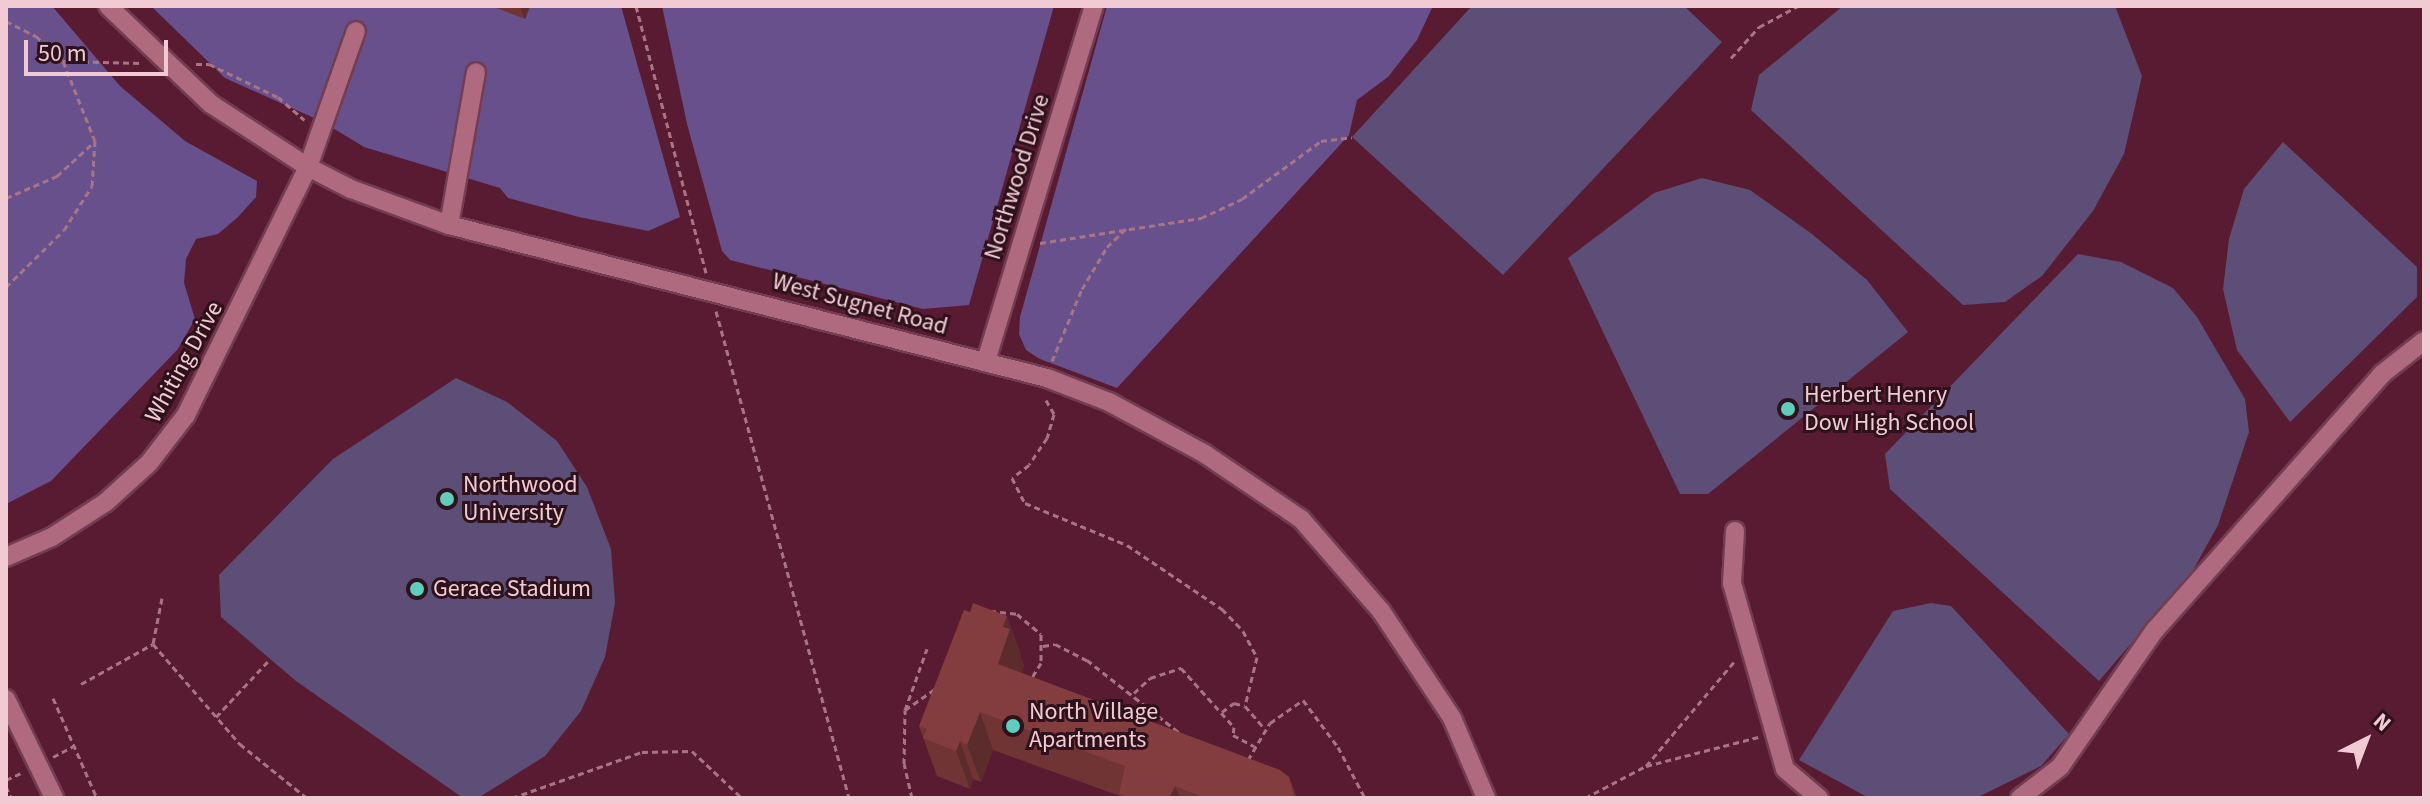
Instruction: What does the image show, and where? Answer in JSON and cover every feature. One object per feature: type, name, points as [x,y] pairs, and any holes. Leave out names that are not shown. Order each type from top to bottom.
[{"type":"street","name":"West Sugnet Road","points":[[108,6],[211,104],[308,167],[449,225],[1047,378],[1109,402],[1205,454],[1301,519],[1381,611],[1452,718],[1486,798]]},
{"type":"street","name":"Northwood Drive","points":[[986,361],[1094,6]]},
{"type":"street","name":"Whiting Drive","points":[[6,557],[52,537],[106,502],[169,439],[226,339],[308,167],[356,31]]},
{"type":"street","points":[[449,225],[476,72]]},
{"type":"street","points":[[2020,798],[2060,767],[2155,630],[2382,374],[2424,341]]},
{"type":"street","points":[[1735,531],[1732,583],[1785,769],[1819,798]]},
{"type":"street","points":[[6,699],[51,797]]},
{"type":"path","points":[[636,6],[849,798]]},
{"type":"path","points":[[1731,58],[1759,27],[1796,6]]},
{"type":"path","points":[[6,287],[64,230],[92,186],[95,141],[63,61]]},
{"type":"path","points":[[1020,247],[1128,227],[1201,218],[1242,199],[1321,141],[1352,137]]},
{"type":"path","points":[[6,198],[57,176],[95,141]]},
{"type":"path","points":[[1047,378],[1063,326],[1082,289],[1107,247],[1128,227]]},
{"type":"path","points":[[1046,399],[1054,414],[1047,438],[1029,465],[1012,478],[1025,503],[1127,545],[1222,609],[1243,631],[1257,657],[1245,706]]},
{"type":"path","points":[[81,684],[153,644],[162,598]]},
{"type":"path","points":[[977,617],[990,611],[1017,614],[1041,634],[1041,663],[1024,687]]},
{"type":"path","points":[[1646,766],[1751,642]]},
{"type":"path","points":[[153,644],[216,717],[269,771],[307,798]]},
{"type":"path","points":[[1043,646],[1055,644],[1087,660],[1134,693],[1188,739]]},
{"type":"path","points":[[912,798],[904,764],[905,710],[927,649]]},
{"type":"path","points":[[216,717],[270,659]]},
{"type":"path","points":[[1134,693],[1150,678],[1181,668],[1234,727],[1233,735],[1254,746]]},
{"type":"path","points":[[905,710],[939,685]]},
{"type":"path","points":[[53,698],[97,798]]},
{"type":"path","points":[[1244,768],[1264,730],[1303,700],[1338,747],[1365,798]]},
{"type":"path","points":[[1222,712],[1234,703],[1245,706],[1264,730]]},
{"type":"path","points":[[1585,798],[1646,766],[1774,733]]},
{"type":"path","points":[[512,798],[642,752],[692,751],[742,798]]},
{"type":"path","points":[[6,786],[11,798]]},
{"type":"shaded area","points":[[6,6],[52,6],[120,86],[185,141],[257,181],[256,197],[238,217],[218,234],[196,239],[186,259],[184,283],[195,319],[178,349],[51,481],[6,504]]},
{"type":"shaded area","points":[[151,6],[621,6],[680,217],[648,231],[579,217],[508,198],[500,188],[364,147],[323,122],[225,78]]},
{"type":"shaded area","points":[[662,6],[1054,6],[969,305],[923,309],[730,260],[722,251],[687,124]]},
{"type":"shaded area","points":[[1107,6],[1433,6],[1417,40],[1388,77],[1357,100],[1349,135],[1117,388],[1040,359],[1026,350],[1019,334],[1020,317]]},
{"type":"shaded area","points":[[1472,6],[1684,6],[1722,42],[1503,275],[1352,137]]},
{"type":"shaded area","points":[[1843,6],[2115,6],[2142,76],[2124,154],[2093,211],[2042,276],[2005,302],[1963,305],[1751,110],[1759,75]]},
{"type":"shaded area","points":[[2283,142],[2417,267],[2417,297],[2290,422],[2237,350],[2223,289],[2229,239],[2244,189]]},
{"type":"shaded area","points":[[1702,178],[1750,190],[1812,234],[1867,280],[1908,332],[1708,494],[1680,494],[1568,258],[1654,193]]},
{"type":"shaded area","points":[[2078,254],[2121,262],[2173,288],[2197,317],[2245,399],[2249,432],[2218,525],[2192,572],[2099,681],[1890,489],[1885,454]]},
{"type":"shaded area","name":"Gerace Stadium","points":[[456,378],[507,402],[557,441],[587,487],[611,549],[615,603],[605,657],[581,711],[545,756],[478,798],[463,798],[296,681],[221,617],[219,575],[333,459]]},
{"type":"shaded area","points":[[1931,603],[1951,606],[2069,734],[2041,766],[1976,798],[1869,798],[1799,760],[1893,611]]},
{"type":"building","points":[[973,603],[1007,616],[1003,627],[1010,629],[998,664],[1280,770],[1289,777],[1294,798],[1205,798],[1175,786],[1169,798],[1127,798],[1119,794],[1125,766],[980,712],[967,745],[960,741],[956,751],[923,738],[927,729],[919,726],[964,610],[970,612]]},
{"type":"place","name":"Herbert Henry Dow High School","points":[[1788,409]]},
{"type":"place","name":"Northwood University","points":[[447,499]]},
{"type":"place","name":"Gerace Stadium","points":[[417,589]]},
{"type":"place","name":"North Village Apartments","points":[[1013,726]]}]
